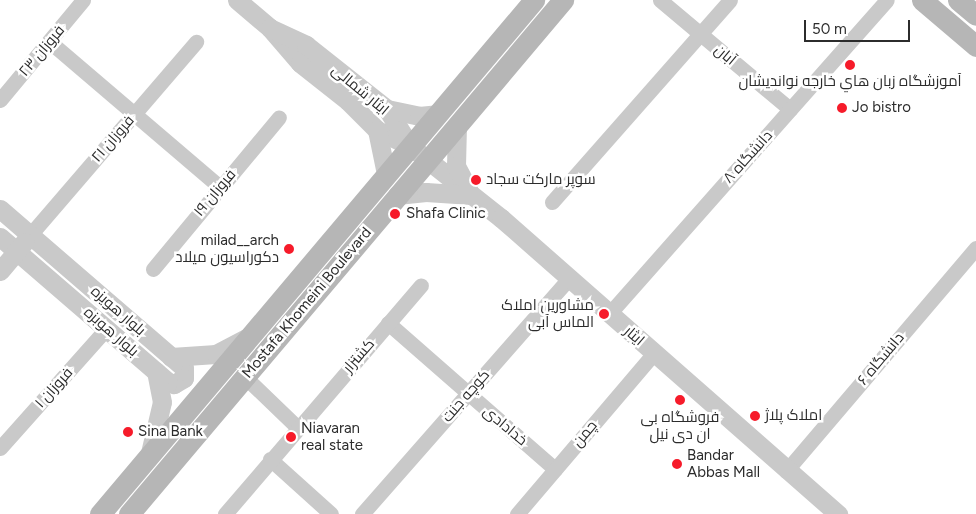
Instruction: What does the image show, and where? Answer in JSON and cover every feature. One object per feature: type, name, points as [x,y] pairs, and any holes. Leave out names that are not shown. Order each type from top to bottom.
[{"type":"main road","name":"Mostafa Khomeini Boulevard","points":[[100,514],[534,0]]},
{"type":"main road","name":"Mostafa Khomeini Boulevard","points":[[129,514],[246,378],[397,195],[563,0]]},
{"type":"main road","points":[[922,0],[976,46]]},
{"type":"main road","points":[[958,0],[976,15]]},
{"type":"street","name":"فروزان ۲۳","points":[[0,100],[83,0]]},
{"type":"street","name":"ایثار شمالی","points":[[237,0],[270,28],[300,63],[348,101],[377,130],[410,146]]},
{"type":"street","name":"آبان","points":[[660,0],[790,109]]},
{"type":"street","points":[[552,202],[730,0]]},
{"type":"street","name":"دانشگاه ۸","points":[[609,314],[887,0]]},
{"type":"street","name":"ایثار شمالی","points":[[270,28],[306,45],[387,109],[410,146]]},
{"type":"street","points":[[50,42],[220,187]]},
{"type":"street","name":"فروزان ۲۱","points":[[30,235],[196,42]]},
{"type":"street","points":[[387,109],[419,116],[437,114]]},
{"type":"street","name":"فروزان ۱۹","points":[[153,269],[279,118]]},
{"type":"street","points":[[457,125],[456,166],[471,195]]},
{"type":"street","points":[[377,130],[386,174]]},
{"type":"street","name":"ایثار","points":[[410,146],[569,278],[786,471],[838,514]]},
{"type":"street","points":[[397,195],[426,192],[471,195]]},
{"type":"street","name":"بلوار هویزه","points":[[0,209],[184,368],[184,378],[174,384],[156,372]]},
{"type":"street","points":[[0,270],[30,235]]},
{"type":"street","name":"بلوار هوبزه","points":[[0,238],[156,372]]},
{"type":"street","name":"دانشگاه ۶","points":[[786,471],[976,248]]},
{"type":"street","name":"کوچه جنت","points":[[362,514],[569,278]]},
{"type":"street","name":"کشتزار","points":[[225,514],[297,427],[421,285]]},
{"type":"street","name":"خدادادی","points":[[388,323],[467,395],[555,469]]},
{"type":"street","name":"فروزان ۱","points":[[0,448],[107,328]]},
{"type":"street","points":[[171,357],[216,354],[252,334]]},
{"type":"street","name":"چمن","points":[[517,514],[654,353]]},
{"type":"street","points":[[149,455],[162,402],[156,372]]},
{"type":"street","points":[[246,378],[297,427]]},
{"type":"street","points":[[270,459],[331,514]]},
{"type":"place","name":"آموزشگاه زبان هاي خارجه نوانديشان","points":[[850,65]]},
{"type":"place","name":"Jo bistro","points":[[842,108]]},
{"type":"place","name":"سوپر مارکت سجاد","points":[[476,180]]},
{"type":"place","name":"Shafa Clinic","points":[[395,214]]},
{"type":"place","name":"milad__arch دکوراسیون میلاد","points":[[289,249]]},
{"type":"place","name":"مشاورین املاک الماس آبی","points":[[604,314]]},
{"type":"place","name":"فروشگاه بی ان دی نیل","points":[[680,400]]},
{"type":"place","name":"املاک پلاژ","points":[[755,416]]},
{"type":"place","name":"Sina Bank","points":[[128,432]]},
{"type":"place","name":"Niavaran real state","points":[[291,437]]},
{"type":"place","name":"Bandar Abbas Mall","points":[[677,464]]}]
